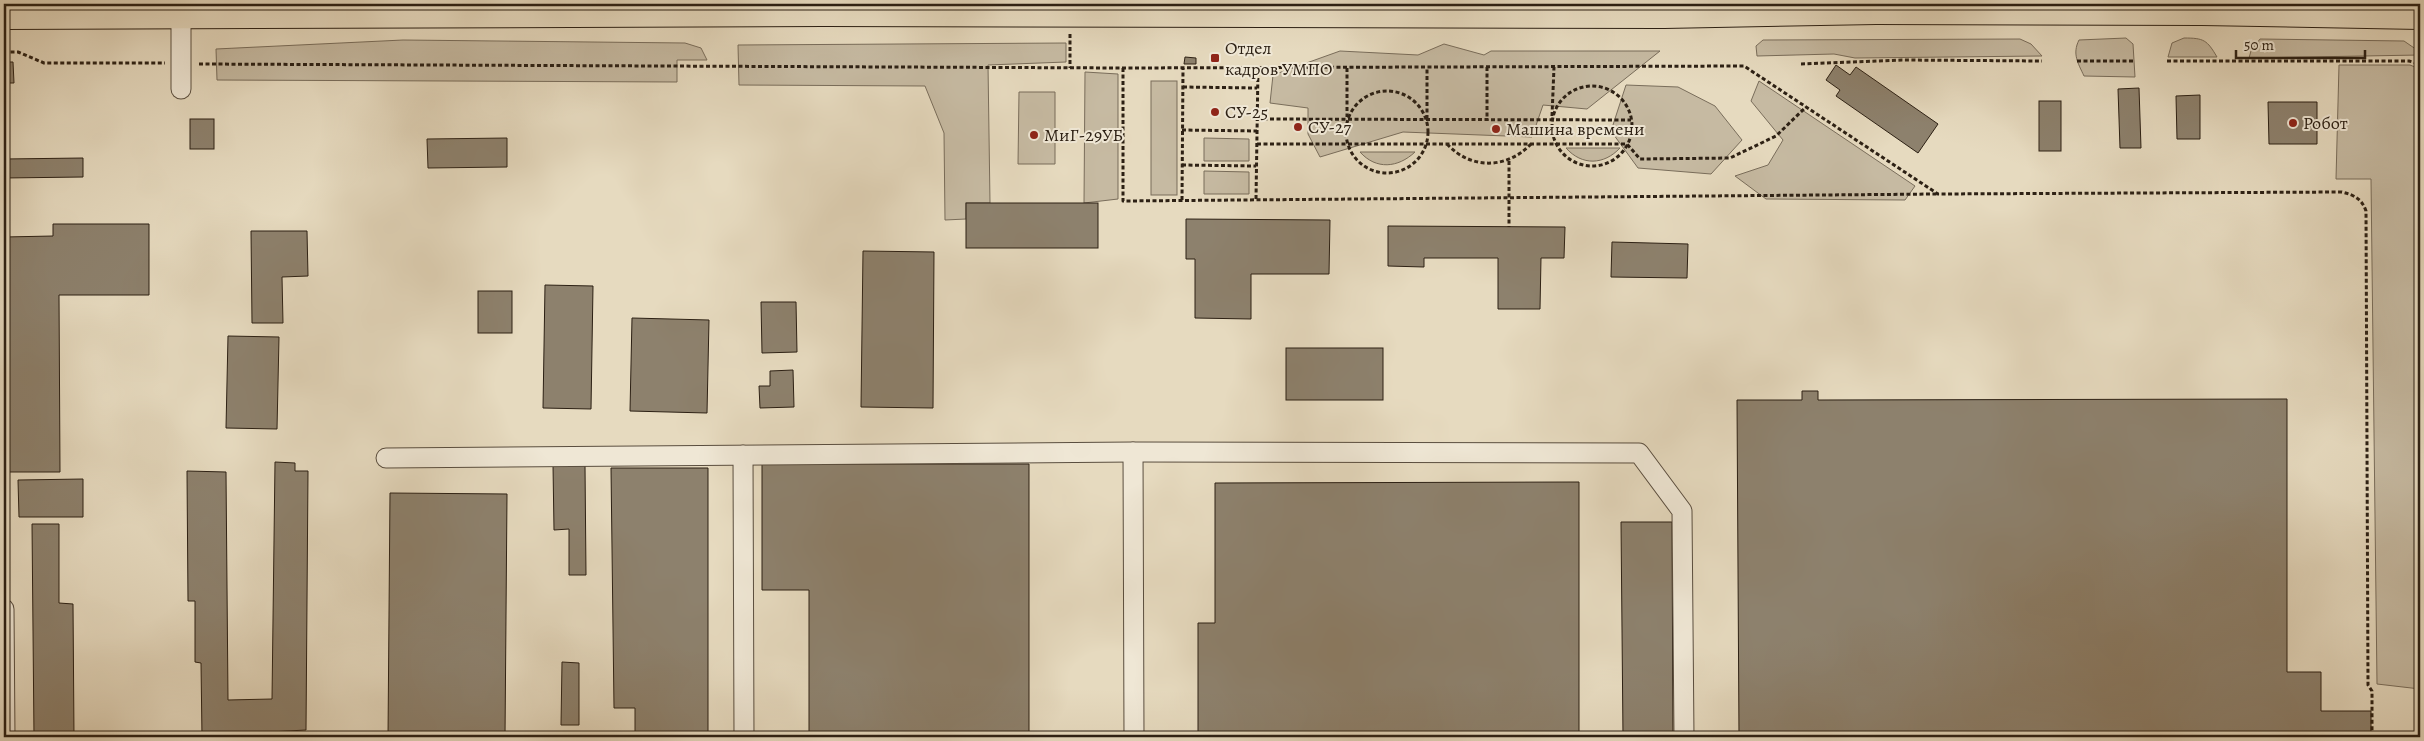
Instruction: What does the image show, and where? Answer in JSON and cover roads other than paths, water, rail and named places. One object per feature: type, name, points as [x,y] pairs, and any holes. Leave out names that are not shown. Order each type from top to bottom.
[{"type":"main road","points":[[4,17],[110,10],[181,15],[824,9],[1141,10],[1664,16],[1876,8],[2420,17]]},
{"type":"lane","points":[[181,15],[181,90]]},
{"type":"lane","points":[[1133,452],[1134,737]]},
{"type":"lane","points":[[386,458],[1133,452],[1639,453],[1682,511],[1684,737]]},
{"type":"lane","points":[[743,455],[744,737]]},
{"type":"lane","points":[[4,609],[5,737]]},
{"type":"place","name":"Отдел кадров УМПО","points":[[1215,58]]},
{"type":"place","name":"СУ-25","points":[[1215,112]]},
{"type":"place","name":"Робот","points":[[2293,123]]},
{"type":"place","name":"СУ-27","points":[[1298,127]]},
{"type":"place","name":"Машина времени","points":[[1496,129]]},
{"type":"place","name":"МиГ-29УБ","points":[[1034,135]]}]
